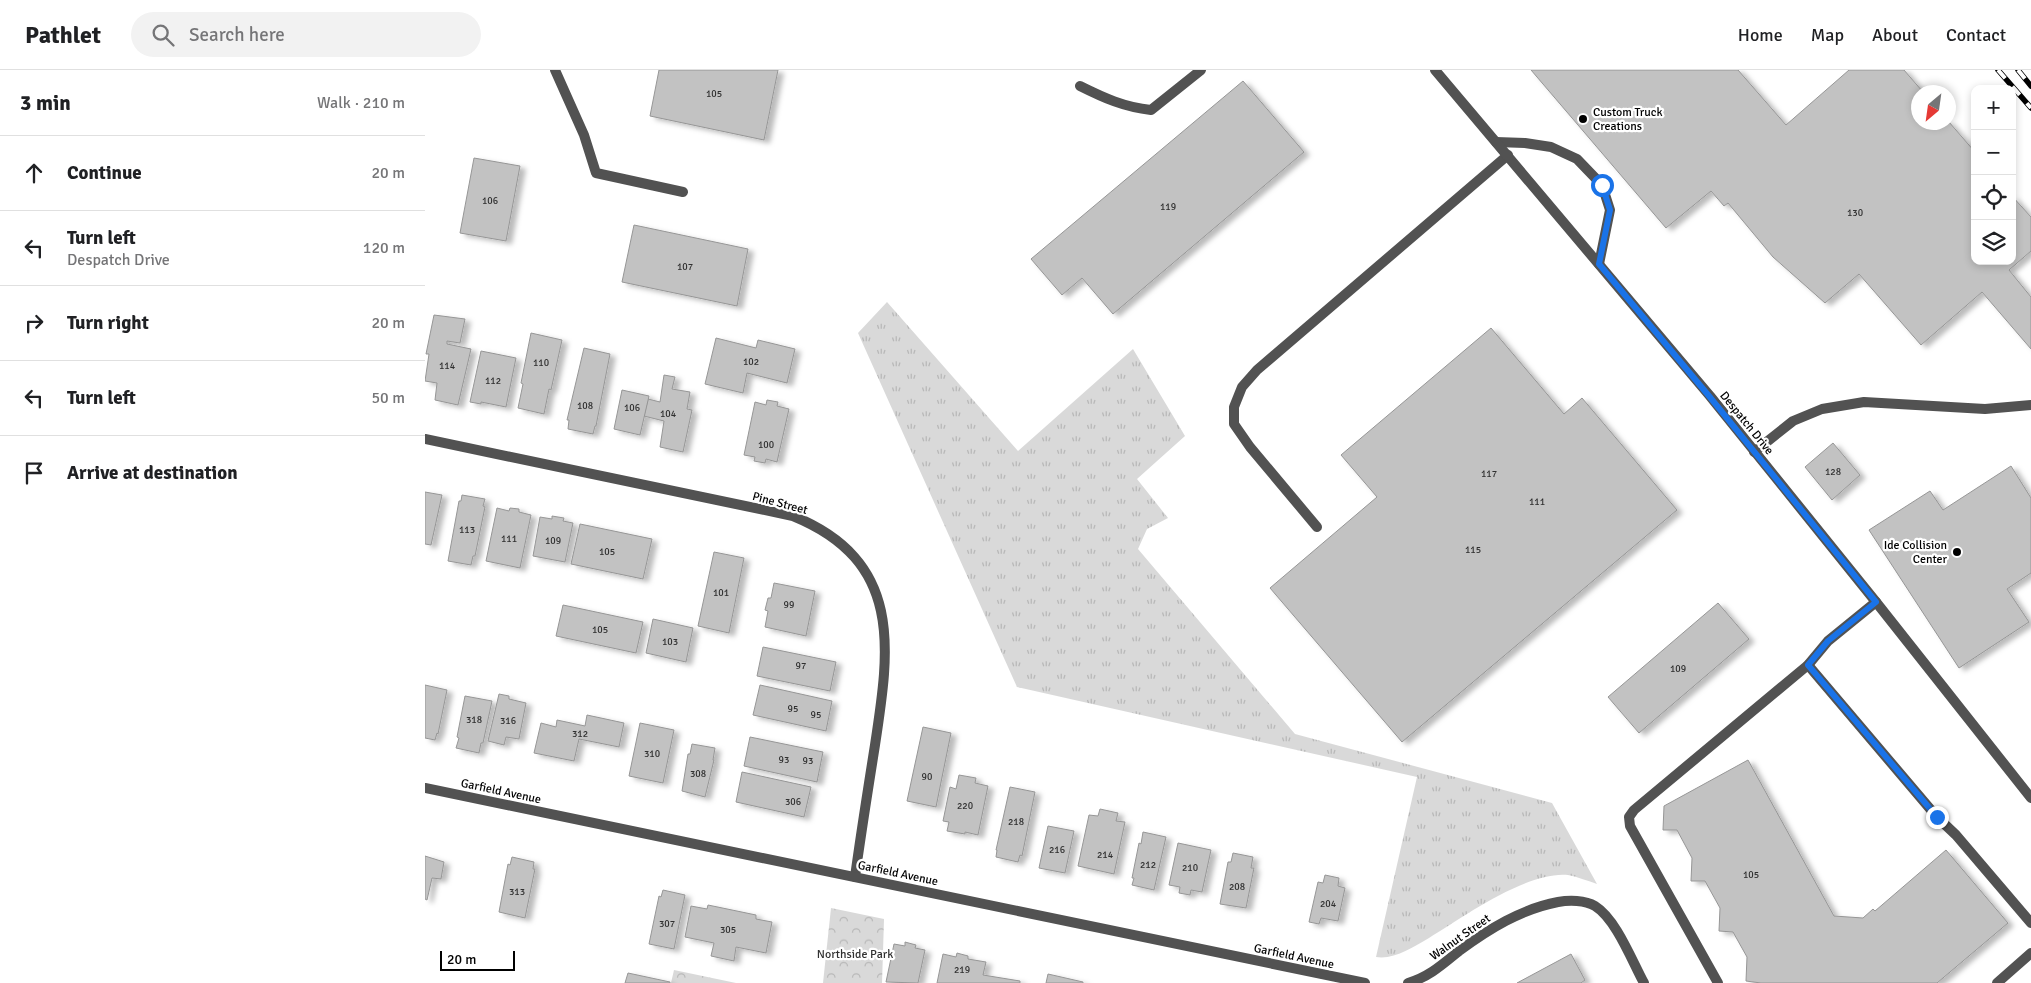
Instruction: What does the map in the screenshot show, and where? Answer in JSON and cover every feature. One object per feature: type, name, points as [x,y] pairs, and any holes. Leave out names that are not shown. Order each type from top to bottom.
[{"type":"street","points":[[555,70],[584,135],[596,174],[683,192]]},
{"type":"street","points":[[1080,86],[1129,108],[1151,110],[1201,70]]},
{"type":"street","name":"Despatch Drive","points":[[1435,70],[1599,264],[1754,452],[2031,798]]},
{"type":"street","points":[[1495,142],[1525,143],[1551,147],[1577,159],[1602,185],[1610,210],[1599,264]]},
{"type":"street","points":[[1317,527],[1250,447],[1234,424],[1234,407],[1242,387],[1257,370],[1507,156]]},
{"type":"street","points":[[1754,452],[1793,421],[1822,409],[1864,402],[1985,409],[2031,404]]},
{"type":"street","name":"Pine Street","points":[[425,439],[793,516],[829,533],[859,561],[871,580],[878,600],[886,644],[881,702],[855,877]]},
{"type":"street","points":[[1718,983],[1631,826],[1629,817],[1633,810],[1808,665],[1828,641],[1876,602]]},
{"type":"street","points":[[1808,665],[1930,810],[1956,835],[2031,923]]},
{"type":"street","name":"Garfield Avenue","points":[[425,788],[1365,983]]},
{"type":"street","name":"Walnut Street","points":[[1427,980],[1481,936],[1501,923],[1545,905],[1564,901],[1580,901],[1595,906],[1606,915],[1644,983]]},
{"type":"street","points":[[1997,983],[2031,954]]},
{"type":"street","points":[[1408,983],[1427,980]]},
{"type":"green space","points":[[887,302],[1018,451],[1133,349],[1185,436],[1137,479],[1168,518],[1147,529],[1138,549],[1295,734],[1552,803],[1597,884],[1568,875],[1534,880],[1496,897],[1410,949],[1390,957],[1376,957],[1417,777],[1017,687],[858,333]]},
{"type":"green space","name":"Northside Park","points":[[831,908],[884,919],[882,983],[823,983]]},
{"type":"green space","points":[[674,970],[736,983],[671,983]]},
{"type":"building","points":[[659,70],[778,70],[764,140],[650,116]]},
{"type":"building","points":[[1531,70],[1738,70],[1786,125],[1849,70],[1904,70],[1917,85],[1911,85],[1911,130],[1956,130],[1971,147],[1971,265],[2015,265],[2009,270],[2031,297],[2031,349],[1982,292],[1921,345],[1859,274],[1825,303],[1773,257],[1728,203],[1724,206],[1711,191],[1666,228]]},
{"type":"building","points":[[1243,81],[1304,152],[1113,314],[1082,278],[1062,295],[1031,259]]},
{"type":"building","points":[[474,158],[520,166],[506,241],[460,233]]},
{"type":"building","points":[[2016,200],[2031,217],[2031,251],[2016,264]]},
{"type":"building","points":[[634,225],[748,249],[737,306],[622,282]]},
{"type":"building","points":[[434,315],[465,319],[460,343],[447,341],[447,344],[471,349],[458,405],[435,400],[437,383],[425,381],[429,354],[426,354]]},
{"type":"building","points":[[1491,328],[1564,414],[1582,398],[1677,510],[1402,742],[1270,588],[1377,497],[1341,455]]},
{"type":"building","points":[[531,333],[562,340],[544,414],[518,408]]},
{"type":"building","points":[[716,338],[756,348],[758,340],[795,349],[787,383],[747,373],[743,393],[705,384]]},
{"type":"building","points":[[584,348],[610,354],[593,434],[568,429],[569,420],[567,420]]},
{"type":"building","points":[[481,351],[516,358],[506,407],[481,402],[481,404],[470,402]]},
{"type":"building","points":[[664,375],[675,377],[672,389],[690,392],[687,409],[692,410],[683,452],[660,447],[664,421],[644,416],[648,399],[660,402]]},
{"type":"building","points":[[622,390],[649,396],[640,435],[614,429]]},
{"type":"building","points":[[767,400],[778,402],[777,406],[789,409],[777,462],[766,459],[765,463],[754,461],[755,457],[744,455],[755,402],[766,405]]},
{"type":"building","points":[[1833,443],[1860,475],[1832,500],[1805,467]]},
{"type":"building","name":"Ide Collision Center","points":[[2011,466],[2031,498],[2031,573],[2007,589],[2029,622],[1959,668],[1869,530],[1930,491],[1943,510]]},
{"type":"building","points":[[425,492],[442,495],[431,545],[425,544]]},
{"type":"building","points":[[462,495],[485,499],[475,556],[473,556],[471,565],[448,561],[459,501],[461,501]]},
{"type":"building","points":[[497,508],[509,511],[510,508],[519,509],[519,512],[531,515],[520,568],[486,561]]},
{"type":"building","points":[[552,516],[564,518],[563,521],[573,523],[565,562],[533,556],[540,517],[552,519]]},
{"type":"building","points":[[580,524],[652,539],[643,579],[571,564]]},
{"type":"building","points":[[714,552],[744,558],[729,633],[698,626]]},
{"type":"building","points":[[774,583],[815,591],[806,636],[765,627],[768,611],[765,610],[768,598],[771,598]]},
{"type":"building","points":[[1718,603],[1749,639],[1639,733],[1608,697]]},
{"type":"building","points":[[563,605],[643,622],[636,653],[556,636]]},
{"type":"building","points":[[653,619],[693,628],[686,662],[646,653]]},
{"type":"building","points":[[763,647],[836,662],[830,691],[757,676]]},
{"type":"building","points":[[425,685],[447,690],[438,734],[435,740],[425,738]]},
{"type":"building","points":[[760,685],[832,701],[826,731],[753,715]]},
{"type":"building","points":[[499,694],[509,696],[509,699],[526,703],[519,739],[506,737],[504,745],[488,741]]},
{"type":"building","points":[[465,696],[492,701],[479,753],[456,748]]},
{"type":"building","points":[[587,715],[624,723],[619,747],[579,739],[574,761],[534,753],[541,723],[556,727],[557,720],[585,726]]},
{"type":"building","points":[[640,723],[674,730],[663,783],[629,776]]},
{"type":"building","points":[[923,727],[951,733],[936,807],[907,801]]},
{"type":"building","points":[[750,737],[823,752],[817,782],[744,766]]},
{"type":"building","points":[[692,744],[715,748],[705,797],[682,791],[688,754],[690,754]]},
{"type":"building","points":[[1748,760],[1834,916],[1863,918],[1873,909],[1875,911],[1946,850],[2008,923],[1937,983],[1761,983],[1746,981],[1747,957],[1733,932],[1719,931],[1720,908],[1705,881],[1691,881],[1692,858],[1677,830],[1663,830],[1664,806]]},
{"type":"building","points":[[742,772],[811,787],[804,817],[736,802]]},
{"type":"building","points":[[959,775],[976,778],[975,783],[988,786],[978,835],[947,831],[949,822],[943,821],[950,787],[956,789]]},
{"type":"building","points":[[1010,787],[1035,792],[1022,856],[1020,855],[1018,862],[996,857]]},
{"type":"building","points":[[1100,809],[1118,813],[1116,821],[1125,822],[1114,874],[1078,866],[1089,815],[1098,816]]},
{"type":"building","points":[[1048,826],[1074,831],[1065,873],[1039,868]]},
{"type":"building","points":[[1143,832],[1166,837],[1154,890],[1132,885],[1139,843],[1141,844]]},
{"type":"building","points":[[1178,843],[1211,850],[1202,892],[1191,890],[1190,895],[1179,893],[1180,887],[1169,885]]},
{"type":"building","points":[[1233,853],[1253,857],[1251,868],[1254,868],[1246,908],[1220,904],[1228,862],[1231,862]]},
{"type":"building","points":[[425,856],[444,862],[441,879],[432,878],[427,900],[425,899]]},
{"type":"building","points":[[512,857],[534,862],[533,869],[535,869],[525,918],[499,912],[508,864],[510,865]]},
{"type":"building","points":[[1325,875],[1339,878],[1338,886],[1345,888],[1338,921],[1321,918],[1319,924],[1309,922],[1318,882],[1323,883]]},
{"type":"building","points":[[663,890],[685,895],[674,949],[649,944],[659,896],[661,897]]},
{"type":"building","points":[[708,905],[756,915],[756,919],[772,922],[766,953],[736,947],[734,961],[711,956],[714,943],[685,937],[691,906],[707,909]]},
{"type":"building","points":[[905,942],[916,945],[915,948],[925,950],[918,983],[886,982],[894,944],[905,946]]},
{"type":"building","points":[[957,953],[968,956],[968,959],[986,962],[983,975],[1020,981],[1020,983],[937,983],[943,954],[956,957]]},
{"type":"building","points":[[1571,954],[1585,980],[1581,983],[1517,983]]},
{"type":"building","points":[[628,973],[670,982],[670,983],[625,983]]},
{"type":"building","points":[[1048,974],[1083,982],[1083,983],[1046,983]]},
{"type":"railway","points":[[1998,70],[2031,108]]},
{"type":"railway","points":[[2018,70],[2031,86]]},
{"type":"place","name":"Custom Truck Creations","points":[[1583,119]]},
{"type":"place","name":"Ide Collision Center","points":[[1957,552]]},
{"type":"route","points":[[1602,185],[1610,210],[1599,264],[1876,602],[1828,641],[1808,665],[1937,817]]}]
